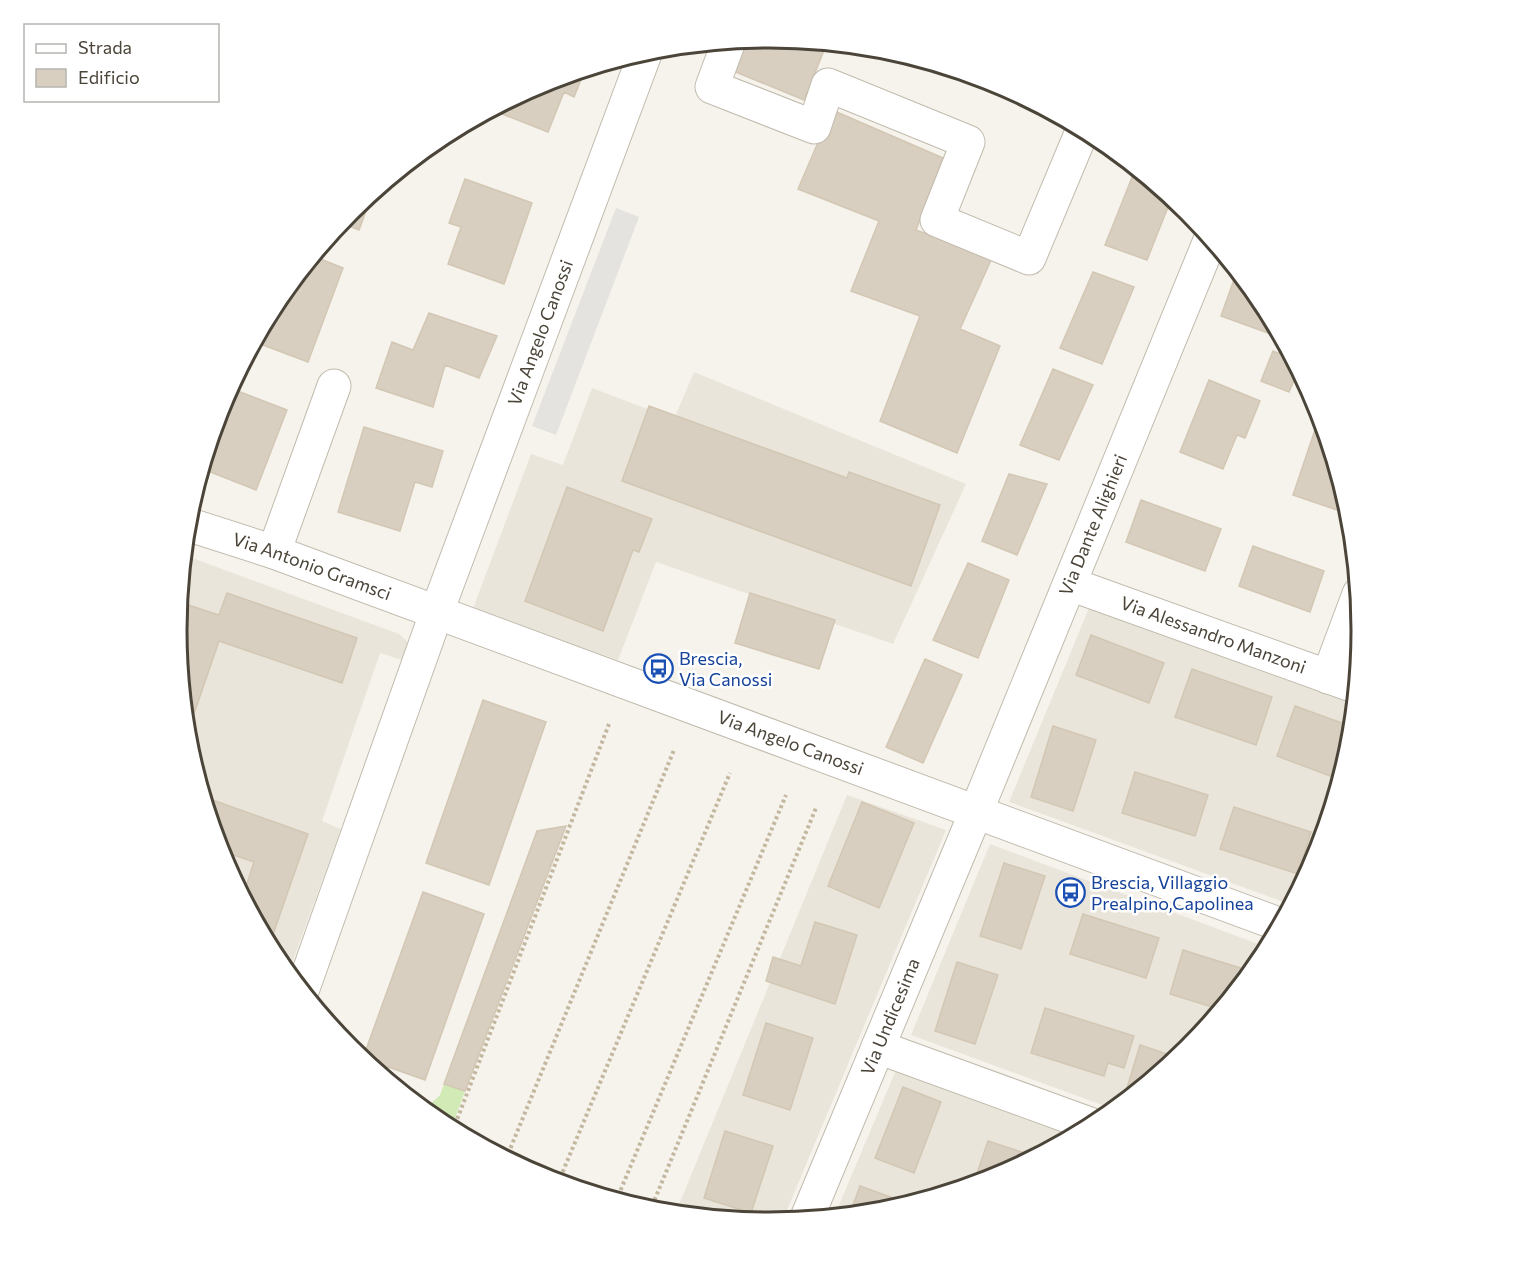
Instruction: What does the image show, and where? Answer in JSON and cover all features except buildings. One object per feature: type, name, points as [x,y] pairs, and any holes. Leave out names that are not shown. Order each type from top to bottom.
[{"type":"street","points":[[726,50],[712,87],[814,128],[828,85],[968,142],[937,220],[1029,258],[1079,138]]},
{"type":"street","name":"Via Angelo Canossi","points":[[305,982],[436,614],[642,62]]},
{"type":"street","name":"Via Dante Alighieri","points":[[976,812],[1207,247]]},
{"type":"street","points":[[274,552],[334,386]]},
{"type":"street","name":"Via Antonio Gramsci","points":[[196,527],[274,552],[436,614]]},
{"type":"street","name":"Via Alessandro Manzoni","points":[[1070,584],[1342,682]]},
{"type":"street","name":"Via Angelo Canossi","points":[[436,614],[1274,922]]},
{"type":"street","points":[[1342,682],[1352,630]]},
{"type":"street","name":"Via Undicesima","points":[[809,1212],[976,812]]},
{"type":"street","points":[[878,1047],[1083,1121]]},
{"type":"path","points":[[456,1121],[609,724]]},
{"type":"path","points":[[508,1151],[674,750]]},
{"type":"path","points":[[562,1174],[730,773]]},
{"type":"path","points":[[619,1193],[786,795]]},
{"type":"path","points":[[654,1201],[816,808]]},
{"type":"shaded area","points":[[616,208],[639,217],[556,435],[532,426]]},
{"type":"shaded area","points":[[694,372],[966,484],[893,644],[656,562],[618,660],[472,611],[531,454],[563,465],[592,388],[674,419]]},
{"type":"shaded area","points":[[192,558],[399,634],[407,641],[402,660],[380,653],[322,821],[341,829],[292,964],[265,922],[247,888],[231,853],[207,781],[198,744],[188,669],[188,592]]},
{"type":"shaded area","points":[[1089,608],[1347,702],[1341,744],[1321,818],[1308,853],[1284,902],[1009,802]]},
{"type":"shaded area","points":[[847,795],[946,830],[786,1213],[731,1212],[679,1206]]},
{"type":"shaded area","points":[[990,844],[1260,945],[1232,985],[1207,1015],[1154,1068],[1105,1106],[911,1035]]},
{"type":"shaded area","points":[[896,1070],[1064,1133],[1027,1153],[957,1182],[883,1202],[837,1209]]},
{"type":"green space","points":[[444,1084],[465,1091],[454,1120],[430,1104],[440,1095]]},
{"type":"place","name":"Brescia, Via Canossi","points":[[658,669]]},
{"type":"place","name":"Brescia, Villaggio Prealpino,Capolinea","points":[[1070,893]]}]
